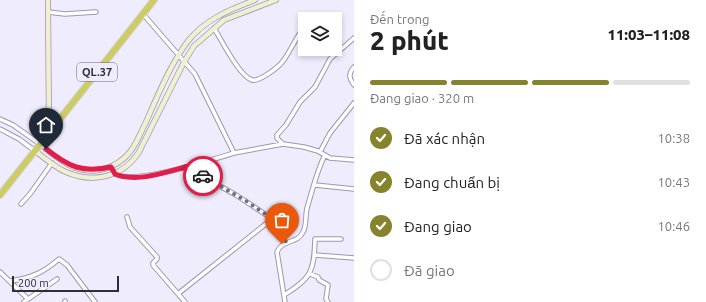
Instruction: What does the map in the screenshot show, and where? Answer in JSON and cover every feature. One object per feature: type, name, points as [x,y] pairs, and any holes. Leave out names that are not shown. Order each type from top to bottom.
[{"type":"highway","name":"QL.37","points":[[0,195],[154,0]]},
{"type":"main road","points":[[48,0],[49,132]]},
{"type":"main road","points":[[37,147],[52,164],[71,174],[86,178],[106,176],[133,148],[178,55],[200,29],[214,18],[225,12],[255,0]]},
{"type":"main road","points":[[37,147],[75,168],[90,170],[113,170],[130,163],[139,152],[184,62],[194,46],[214,28],[230,17],[276,0]]},
{"type":"street","points":[[48,12],[65,14],[96,12]]},
{"type":"street","points":[[143,14],[195,74],[234,153]]},
{"type":"street","points":[[214,28],[233,61],[249,79],[254,80],[258,80],[279,66],[298,37]]},
{"type":"street","points":[[283,144],[277,138],[278,135],[300,102],[315,87],[330,59],[354,38]]},
{"type":"street","points":[[354,67],[349,77],[354,84]]},
{"type":"street","points":[[320,152],[330,133],[354,103]]},
{"type":"street","points":[[0,119],[13,125],[37,147]]},
{"type":"street","points":[[0,129],[37,147]]},
{"type":"street","points":[[113,170],[127,177],[146,176],[234,153],[283,144],[304,147],[320,152],[334,159],[354,160]]},
{"type":"street","points":[[285,302],[277,252],[286,242],[298,238],[303,232],[306,210],[315,185],[319,168],[325,155]]},
{"type":"street","points":[[21,204],[52,164]]},
{"type":"street","points":[[189,166],[193,171],[236,195],[272,219],[278,225],[286,242]]},
{"type":"street","points":[[315,185],[354,189]]},
{"type":"street","points":[[127,216],[130,227],[157,257],[157,260],[153,263],[153,265],[179,293],[185,302]]},
{"type":"street","points":[[179,293],[272,219]]},
{"type":"street","points":[[284,295],[310,274],[315,255],[315,238],[341,239]]},
{"type":"street","points":[[315,255],[354,258]]},
{"type":"street","points":[[10,281],[26,278],[40,273],[53,266],[59,259],[67,265],[95,302]]},
{"type":"street","points":[[0,272],[28,299]]},
{"type":"street","points":[[310,274],[318,277],[319,280],[328,285],[326,299],[328,302]]},
{"type":"street","points":[[24,302],[57,278]]},
{"type":"way so far","points":[[203,176],[256,207],[274,220],[286,242],[282,244]]},
{"type":"route","points":[[46,149],[75,168],[81,170],[99,170],[111,167],[115,174],[127,177],[146,176],[189,166],[193,171],[203,176]]}]
